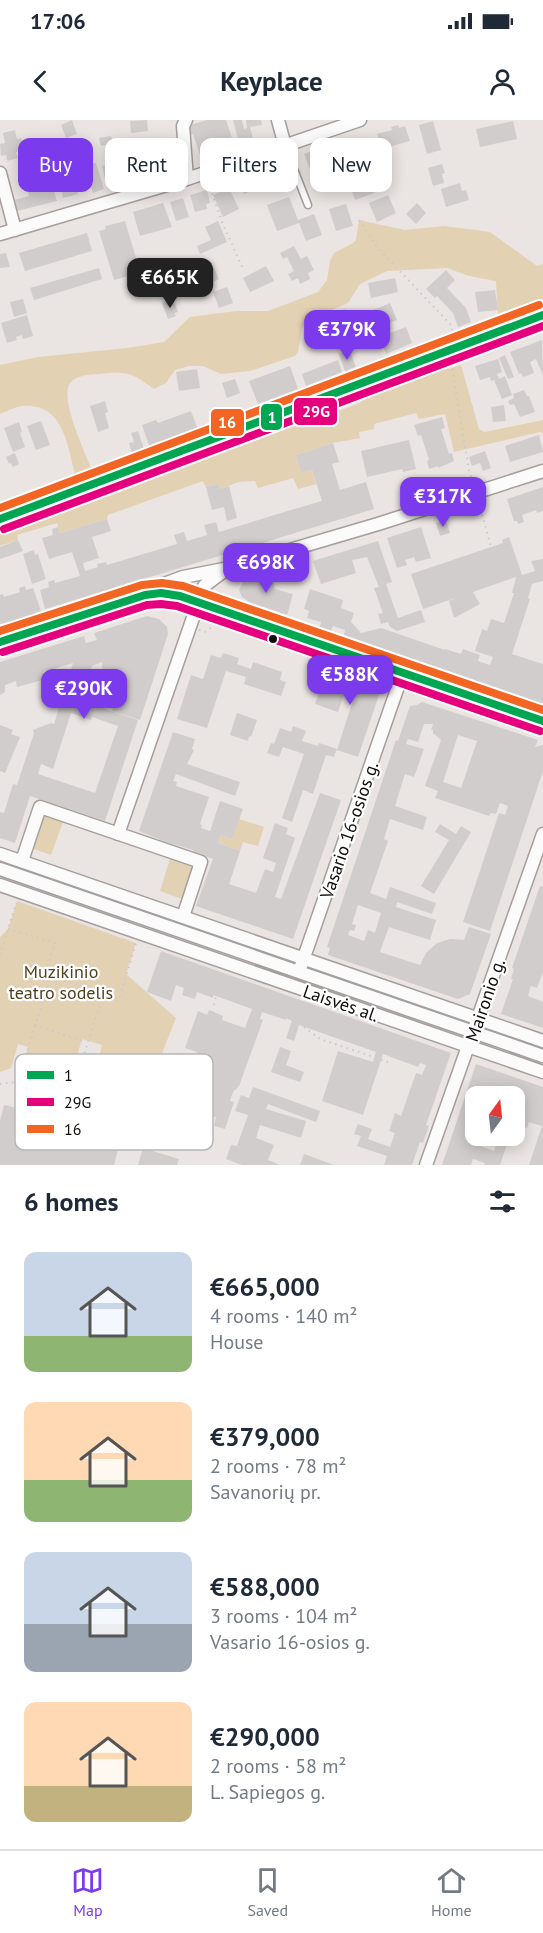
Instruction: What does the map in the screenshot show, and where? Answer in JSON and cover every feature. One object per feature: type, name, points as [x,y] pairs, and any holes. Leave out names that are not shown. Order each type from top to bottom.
[{"type":"main road","points":[[0,519],[543,315]]},
{"type":"main road","points":[[0,642],[146,595],[161,593],[198,602],[543,721]]},
{"type":"street","points":[[184,138],[183,126],[186,120]]},
{"type":"street","points":[[278,120],[283,138]]},
{"type":"street","points":[[298,141],[360,120]]},
{"type":"street","points":[[0,172],[15,230]]},
{"type":"street","points":[[0,234],[143,192]]},
{"type":"street","points":[[146,595],[156,586],[183,577],[229,568],[368,527],[543,471]]},
{"type":"street","points":[[118,834],[204,586],[229,568]]},
{"type":"street","name":"Vasario 16-osios g.","points":[[292,986],[305,958],[403,672]]},
{"type":"street","points":[[18,897],[25,878],[25,862],[40,807],[201,862],[183,917]]},
{"type":"street","name":"Maironio g.","points":[[426,1165],[543,834]]},
{"type":"street","name":"Laisvės al.","points":[[0,854],[305,958],[408,988],[478,1018],[543,1041]]},
{"type":"street","name":"Laisvės al.","points":[[0,869],[543,1056]]},
{"type":"street","name":"Laisvės al.","points":[[0,885],[18,897],[137,938],[292,986],[543,1072]]},
{"type":"street","points":[[137,938],[147,904]]},
{"type":"lane","points":[[298,179],[308,205]]},
{"type":"path","points":[[212,192],[244,271]]},
{"type":"path","points":[[359,220],[377,247],[451,325],[452,330],[449,335],[453,348]]},
{"type":"path","points":[[452,368],[469,470]]},
{"type":"path","points":[[476,493],[491,547]]},
{"type":"path","points":[[0,955],[18,897]]},
{"type":"path","points":[[8,929],[55,943],[45,974],[119,999],[137,938]]},
{"type":"path","points":[[26,1054],[51,975]]},
{"type":"path","points":[[84,1054],[104,993]]},
{"type":"path","points":[[214,1005],[216,996]]},
{"type":"path","points":[[35,1025],[87,1043]]},
{"type":"path","points":[[304,1027],[320,1039],[374,1058]]},
{"type":"path","points":[[381,1060],[388,1062]]},
{"type":"green space","points":[[359,220],[405,230],[444,226],[490,232],[537,266],[543,264],[543,299],[498,314],[496,281],[469,276],[447,268],[387,271],[360,284],[348,303],[306,321],[295,356],[250,371],[221,374],[203,366],[189,366],[175,370],[166,383],[154,389],[134,376],[122,373],[78,377],[69,385],[68,403],[92,470],[76,477],[62,429],[47,411],[22,406],[0,414],[0,365],[38,357],[164,342],[190,317],[236,311],[268,311],[318,292],[327,280],[330,261],[334,253],[356,240]]},
{"type":"green space","points":[[461,365],[479,429],[485,432],[543,420],[543,433],[454,452],[445,414],[419,419],[416,413],[374,424],[374,429],[359,432],[360,438],[333,443],[296,455],[301,473],[312,470],[316,484],[298,489],[293,478],[258,488],[255,481],[239,482],[220,489],[219,484],[206,487],[203,481],[108,515],[107,519],[60,533],[57,523],[17,535],[18,540],[0,546],[0,534],[302,419],[315,420],[360,403],[371,393],[447,366],[449,369]]},
{"type":"green space","points":[[42,815],[63,822],[51,855],[31,848]]},
{"type":"green space","points":[[239,819],[264,827],[258,846],[243,842],[240,851],[218,843],[221,835],[232,839]]},
{"type":"green space","points":[[170,859],[193,867],[182,899],[160,891]]},
{"type":"green space","name":"Muzikinio teatro sodelis","points":[[17,901],[136,943],[126,974],[176,1018],[162,1054],[100,1054],[102,1045],[82,1039],[78,1054],[26,1054],[28,1047],[18,1044],[11,1068],[0,1072],[0,937],[8,929]]},
{"type":"building","points":[[72,120],[77,134],[66,138],[61,125]]},
{"type":"building","points":[[147,120],[148,131],[131,133],[130,121]]},
{"type":"building","points":[[207,120],[226,120],[232,138],[200,138],[200,155],[193,134],[189,135],[187,126]]},
{"type":"building","points":[[233,120],[242,120],[244,129],[247,128],[246,120],[261,120],[262,125],[250,127],[253,138],[238,138]]},
{"type":"building","points":[[433,121],[441,150],[427,154],[419,125]]},
{"type":"building","points":[[513,121],[517,139],[480,147],[476,129]]},
{"type":"building","points":[[405,126],[410,141],[392,146],[392,138],[379,138],[377,134],[392,130],[391,127]]},
{"type":"building","points":[[15,130],[18,139],[18,152],[16,152],[18,158],[7,161],[6,155],[1,156],[0,144],[5,143],[3,133]]},
{"type":"building","points":[[111,136],[112,138],[105,138],[105,145],[101,146],[99,138]]},
{"type":"building","points":[[310,152],[310,169],[304,154]]},
{"type":"building","points":[[96,163],[104,189],[93,193],[93,164]]},
{"type":"building","points":[[442,164],[445,173],[442,174],[444,183],[433,186],[428,168]]},
{"type":"building","points":[[460,183],[462,191],[466,190],[469,200],[446,207],[441,189]]},
{"type":"building","points":[[28,192],[54,192],[57,201],[17,211],[14,200],[29,196]]},
{"type":"building","points":[[62,192],[78,192],[78,194],[63,198]]},
{"type":"building","points":[[207,192],[210,203],[206,204],[207,209],[195,212],[190,195]]},
{"type":"building","points":[[220,192],[231,192],[239,209],[223,217],[213,195]]},
{"type":"building","points":[[352,192],[374,192],[374,193],[355,200]]},
{"type":"building","points":[[388,195],[396,213],[377,222],[369,203]]},
{"type":"building","points":[[289,197],[298,220],[314,214],[322,235],[306,241],[299,223],[277,231],[267,205]]},
{"type":"building","points":[[183,198],[189,217],[176,221],[170,202]]},
{"type":"building","points":[[163,203],[172,227],[140,236],[133,212]]},
{"type":"building","points":[[417,203],[426,213],[416,224],[406,214]]},
{"type":"building","points":[[346,204],[353,226],[336,231],[329,209]]},
{"type":"building","points":[[125,221],[136,258],[139,258],[145,277],[134,280],[132,275],[114,280],[99,231],[106,229],[105,226]]},
{"type":"building","points":[[218,221],[227,242],[200,254],[197,246],[211,240],[205,227]]},
{"type":"building","points":[[87,233],[92,251],[25,271],[19,253]]},
{"type":"building","points":[[294,246],[301,259],[307,256],[314,270],[308,273],[310,279],[300,284],[298,278],[292,281],[288,274],[294,271],[287,257],[283,259],[280,253]]},
{"type":"building","points":[[6,253],[10,267],[0,268],[0,254]]},
{"type":"building","points":[[179,260],[185,276],[157,285],[152,272],[171,266],[170,263]]},
{"type":"building","points":[[266,266],[274,281],[250,292],[243,278]]},
{"type":"building","points":[[99,268],[102,279],[34,300],[30,288]]},
{"type":"building","points":[[214,268],[219,279],[206,285],[201,273]]},
{"type":"building","points":[[446,270],[455,280],[447,288],[466,308],[471,322],[458,327],[453,313],[437,296],[435,298],[426,289]]},
{"type":"building","points":[[395,278],[398,292],[371,298],[368,283]]},
{"type":"building","points":[[227,287],[233,303],[219,308],[213,292]]},
{"type":"building","points":[[495,290],[498,310],[478,312],[475,292]]},
{"type":"building","points":[[23,299],[27,313],[14,317],[10,302]]},
{"type":"building","points":[[173,299],[178,312],[174,313],[176,316],[168,319],[162,303]]},
{"type":"building","points":[[390,303],[397,320],[371,330],[364,314]]},
{"type":"building","points":[[346,309],[352,325],[316,337],[311,322]]},
{"type":"building","points":[[27,315],[33,336],[23,339],[22,335],[16,337],[17,340],[7,343],[1,323]]},
{"type":"building","points":[[406,327],[412,343],[386,354],[379,337]]},
{"type":"building","points":[[542,340],[543,375],[536,359],[530,362],[534,373],[523,377],[521,373],[519,374],[510,352]]},
{"type":"building","points":[[349,350],[356,367],[345,371],[339,354]]},
{"type":"building","points":[[505,355],[514,377],[508,379],[499,358]]},
{"type":"building","points":[[498,359],[502,372],[497,374],[499,379],[505,376],[512,395],[502,399],[494,380],[491,381],[490,377],[480,380],[475,366]]},
{"type":"building","points":[[338,360],[342,372],[306,386],[302,374]]},
{"type":"building","points":[[290,366],[298,389],[258,404],[249,381]]},
{"type":"building","points":[[197,369],[200,388],[179,391],[176,372]]},
{"type":"building","points":[[235,379],[240,393],[227,398],[222,383]]},
{"type":"building","points":[[524,390],[535,412],[520,417],[514,404],[510,405],[508,401],[514,398],[513,394]]},
{"type":"building","points":[[105,401],[109,428],[98,432],[90,406]]},
{"type":"building","points":[[504,405],[506,421],[493,422],[491,407]]},
{"type":"building","points":[[191,411],[198,430],[150,448],[142,425],[156,420],[158,423]]},
{"type":"building","points":[[442,417],[445,428],[441,429],[449,454],[452,453],[454,461],[429,469],[427,461],[429,460],[421,435],[418,436],[414,425]]},
{"type":"building","points":[[41,421],[50,445],[36,450],[27,426]]},
{"type":"building","points":[[19,422],[25,447],[13,452],[4,428]]},
{"type":"building","points":[[138,431],[144,449],[132,453],[129,443],[134,442],[131,433]]},
{"type":"building","points":[[539,435],[543,452],[510,462],[505,446]]},
{"type":"building","points":[[409,440],[416,469],[403,472],[402,469],[367,477],[361,451]]},
{"type":"building","points":[[333,443],[339,462],[332,464],[340,490],[366,482],[374,509],[45,609],[40,590],[49,587],[48,582],[54,580],[55,583],[80,576],[72,552],[49,559],[42,538],[53,535],[52,529],[58,527],[60,533],[107,519],[111,531],[92,537],[99,558],[83,563],[85,571],[98,567],[97,564],[106,562],[107,565],[177,544],[174,535],[184,532],[187,541],[207,535],[204,525],[216,522],[219,532],[322,501],[312,470],[301,473],[296,455]]},
{"type":"building","points":[[485,451],[491,468],[483,471],[480,463],[472,466],[469,457]]},
{"type":"building","points":[[15,453],[19,464],[13,467],[6,457]]},
{"type":"building","points":[[219,484],[220,489],[229,486],[237,518],[227,521],[224,507],[212,510],[206,487]]},
{"type":"building","points":[[543,487],[543,511],[537,513],[536,510],[522,515],[524,522],[518,524],[514,521],[507,499]]},
{"type":"building","points":[[446,520],[450,533],[440,536],[436,523]]},
{"type":"building","points":[[421,527],[431,558],[416,562],[414,557],[405,560],[407,565],[397,568],[387,538]]},
{"type":"building","points":[[509,537],[522,575],[535,571],[531,561],[543,559],[543,581],[532,584],[528,598],[530,599],[512,654],[543,664],[543,704],[484,684],[483,687],[343,638],[345,630],[333,626],[330,633],[319,629],[321,622],[307,618],[309,611],[304,609],[310,589],[343,600],[341,608],[354,613],[351,622],[361,633],[381,628],[445,650],[461,654],[463,649],[480,655],[478,661],[490,665],[493,657],[475,651],[482,629],[487,631],[491,619],[504,623],[514,593],[512,593],[516,577],[473,592],[480,604],[454,618],[449,601],[455,598],[423,609],[411,574],[503,543],[502,540]]},
{"type":"building","points":[[18,540],[23,551],[0,559],[0,547]]},
{"type":"building","points":[[378,541],[392,582],[386,584],[398,618],[421,610],[425,622],[397,631],[390,627],[388,622],[381,624],[378,614],[383,613],[374,588],[379,587],[367,557],[352,560],[356,573],[321,584],[313,561]]},
{"type":"building","points":[[34,550],[35,555],[38,554],[46,579],[32,584],[23,554]]},
{"type":"building","points":[[271,573],[275,589],[293,594],[287,615],[249,602],[242,597],[239,590],[243,582]]},
{"type":"building","points":[[25,586],[26,590],[33,588],[41,611],[35,613],[36,615],[0,624],[0,595],[3,594],[4,597],[20,592],[19,588]]},
{"type":"building","points":[[147,616],[159,619],[167,627],[168,634],[140,720],[112,711],[122,681],[104,672],[102,662],[92,666],[81,701],[138,720],[105,821],[30,796],[15,843],[0,838],[0,812],[4,813],[13,784],[17,785],[33,730],[54,724],[73,663],[43,672],[46,679],[17,687],[16,681],[5,685],[5,692],[0,695],[0,662],[84,636],[86,643],[97,640],[94,633]],"holes":[[[71,713],[91,720],[92,717],[118,726],[95,793],[38,774],[41,764],[53,769]]]},
{"type":"building","points":[[223,653],[239,658],[237,664],[251,669],[253,662],[282,672],[280,680],[286,682],[281,696],[244,684],[246,677],[226,671],[207,728],[177,719],[191,675],[203,679],[211,655],[221,658]]},
{"type":"building","points":[[328,667],[382,686],[358,757],[337,750],[354,697],[344,694],[338,712],[315,704]]},
{"type":"building","points":[[422,702],[538,740],[535,747],[543,745],[543,771],[490,931],[463,922],[499,813],[505,815],[508,806],[500,803],[496,814],[491,813],[489,816],[435,798],[438,791],[425,786],[441,740],[431,730],[433,724],[424,724],[418,742],[408,739],[407,741],[406,744],[424,749],[414,777],[405,774],[395,806],[427,817],[423,830],[390,819],[384,839],[388,841],[370,893],[386,899],[390,887],[436,903],[432,914],[397,902],[396,907],[436,920],[430,940],[389,927],[380,952],[420,965],[426,953],[437,943],[450,939],[464,940],[469,927],[491,934],[470,994],[458,999],[328,955],[330,948],[327,947],[396,740],[398,741],[410,706]],"holes":[[[458,735],[477,741],[461,788],[443,782]],[[358,905],[381,913],[375,933],[368,930],[364,941],[348,935],[350,930],[354,931],[356,925],[352,924]]]},
{"type":"building","points":[[237,713],[257,720],[248,741],[230,735]]},
{"type":"building","points":[[0,725],[13,730],[11,734],[20,737],[5,773],[0,771]]},
{"type":"building","points":[[293,726],[306,731],[302,741],[318,746],[319,743],[337,749],[334,757],[326,755],[313,794],[303,790],[292,822],[282,818],[304,754],[283,747],[279,757],[267,753],[271,743],[274,744],[280,728],[291,732]]},
{"type":"building","points":[[173,732],[195,739],[192,749],[194,750],[187,764],[240,782],[235,796],[176,774],[173,781],[177,782],[176,786],[209,797],[200,824],[201,828],[210,831],[220,801],[243,809],[232,839],[221,835],[218,843],[240,851],[229,884],[256,893],[265,869],[273,872],[276,863],[263,858],[275,823],[288,828],[286,834],[295,838],[275,897],[281,899],[320,793],[341,800],[293,939],[196,906],[213,859],[139,831]]},
{"type":"building","points":[[440,824],[456,834],[461,826],[471,832],[434,894],[421,886],[449,840],[435,832]]},
{"type":"building","points":[[540,886],[543,887],[543,972],[537,988],[531,986],[528,996],[543,1002],[543,1028],[501,1014],[513,979],[511,979],[514,969],[512,968]]},
{"type":"building","points":[[161,951],[451,1053],[426,1125],[429,1126],[423,1143],[420,1142],[412,1165],[384,1165],[387,1156],[357,1146],[361,1136],[354,1134],[358,1124],[372,1129],[368,1139],[390,1147],[395,1133],[389,1131],[395,1113],[401,1116],[416,1073],[422,1075],[426,1065],[420,1063],[418,1067],[383,1054],[363,1115],[322,1101],[338,1051],[373,1062],[376,1052],[299,1025],[294,1041],[286,1038],[292,1021],[262,1012],[260,1019],[263,1020],[239,1086],[233,1092],[230,1101],[234,1102],[225,1129],[214,1126],[216,1117],[213,1116],[213,1054],[196,1054],[197,1052],[185,1048],[198,1011],[207,1015],[209,1010],[223,1016],[222,1020],[245,1028],[252,1009],[213,995],[213,998],[197,992],[195,999],[182,995],[184,988],[176,985],[171,1001],[147,992]]},
{"type":"building","points":[[280,1047],[291,1051],[286,1065],[304,1072],[300,1082],[271,1072]]},
{"type":"building","points":[[476,1064],[543,1087],[543,1165],[529,1165],[542,1126],[529,1122],[527,1128],[525,1127],[525,1086],[469,1086]]},
{"type":"building","points":[[253,1087],[320,1111],[316,1122],[268,1104],[266,1109],[306,1121],[301,1138],[260,1125],[256,1138],[274,1145],[268,1160],[280,1165],[242,1165],[226,1159],[231,1145],[237,1146],[248,1115],[235,1111],[241,1095],[249,1098]]},
{"type":"building","points":[[465,1097],[465,1146],[480,1146],[494,1151],[496,1146],[506,1146],[500,1165],[484,1165],[485,1163],[473,1159],[471,1165],[442,1165]]},
{"type":"building","points":[[4,1105],[15,1108],[15,1150],[118,1150],[114,1165],[0,1165],[0,1121]]},
{"type":"building","points":[[142,1150],[179,1159],[177,1165],[138,1165]]},
{"type":"building","points":[[304,1154],[334,1165],[300,1165]]},
{"type":"transit line","name":"16","points":[[0,508],[539,305]]},
{"type":"transit line","name":"1","points":[[0,519],[543,315]]},
{"type":"transit line","name":"29G","points":[[4,529],[543,326]]},
{"type":"transit line","name":"16","points":[[0,631],[142,585],[162,583],[183,586],[543,710]]},
{"type":"transit line","name":"1","points":[[0,642],[145,595],[161,593],[180,596],[543,721]]},
{"type":"transit line","name":"29G","points":[[3,652],[147,605],[177,606],[540,731]]}]
